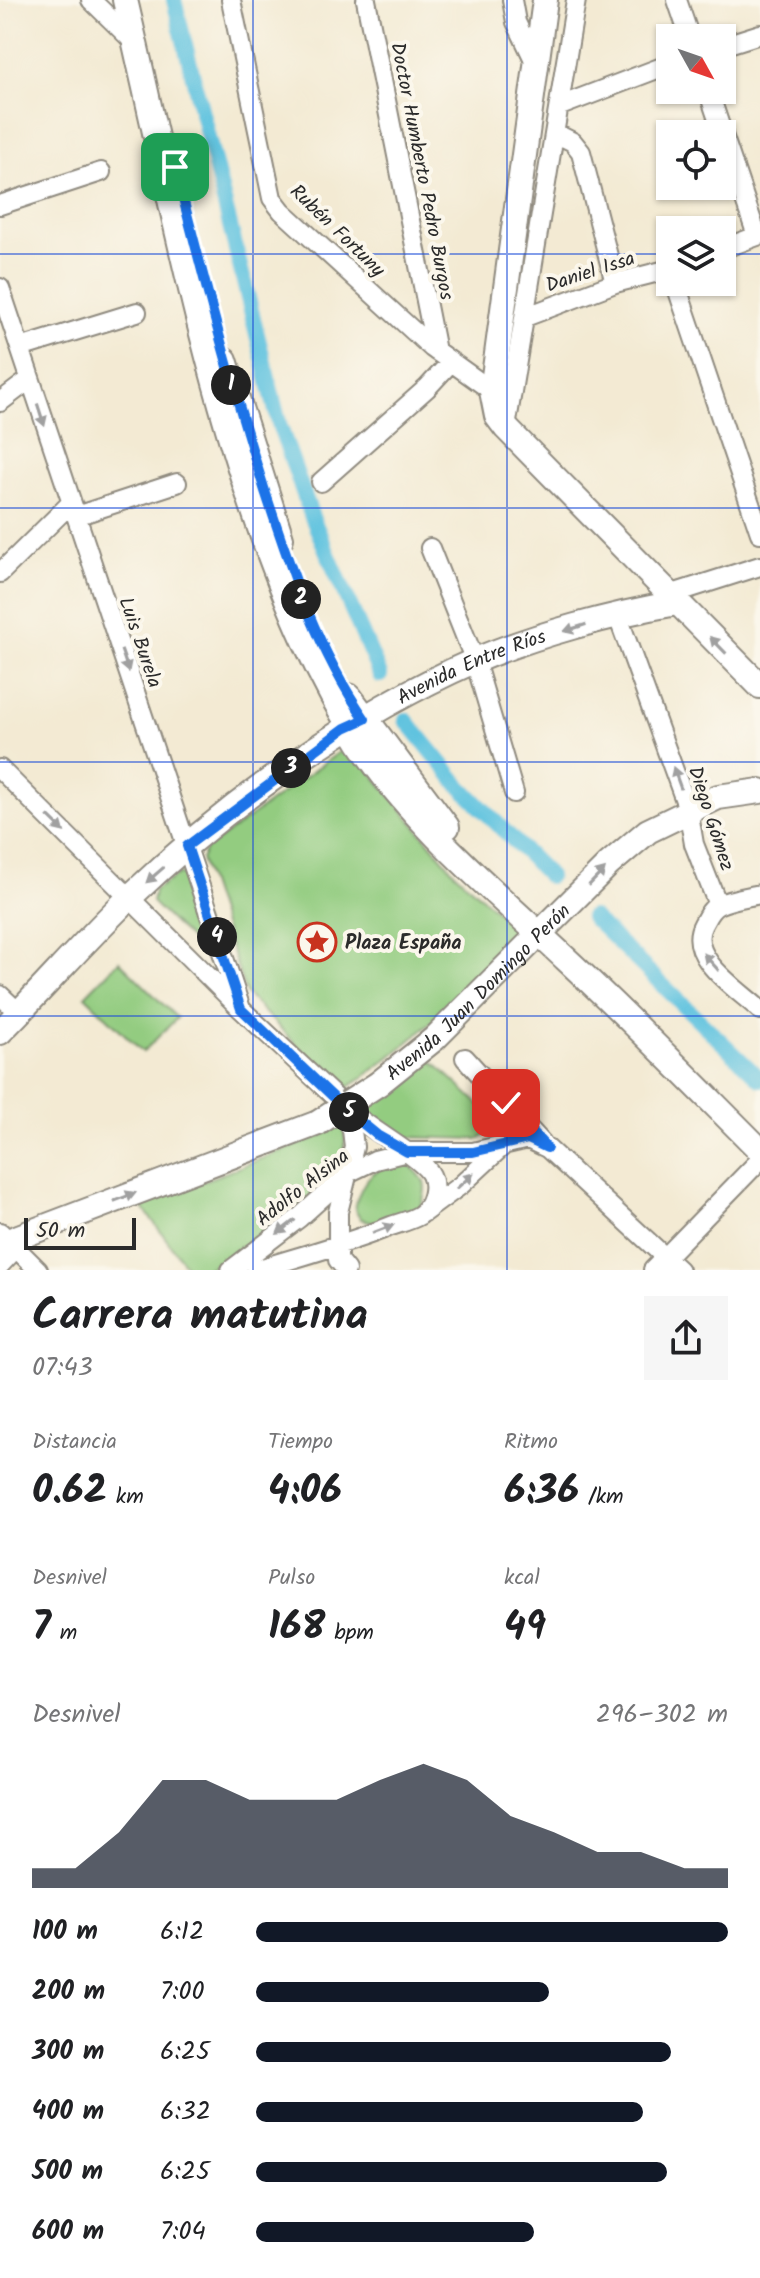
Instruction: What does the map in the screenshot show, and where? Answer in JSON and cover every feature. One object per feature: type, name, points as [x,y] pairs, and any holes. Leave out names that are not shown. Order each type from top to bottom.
[{"type":"main road","points":[[125,0],[213,383],[285,596],[412,810],[474,875],[545,930],[760,1139]]},
{"type":"main road","points":[[135,0],[230,379],[298,592],[349,696],[358,722]]},
{"type":"main road","points":[[545,0],[492,391],[497,416],[760,686]]},
{"type":"main road","name":"Avenida Entre Ríos","points":[[0,1032],[130,897],[187,846],[358,722],[475,661],[617,614],[673,599]]},
{"type":"main road","points":[[718,797],[760,780]]},
{"type":"main road","name":"Avenida Juan Domingo Perón","points":[[6,1241],[318,1123],[378,1084],[434,1039],[609,864],[648,831],[718,797],[760,791]]},
{"type":"main road","points":[[545,930],[760,1150]]},
{"type":"street","points":[[91,0],[135,44]]},
{"type":"street","name":"Rubén Fortuny","points":[[231,0],[272,198],[282,211],[443,356],[492,391]]},
{"type":"street","name":"Doctor Humberto Pedro Burgos","points":[[366,0],[443,356]]},
{"type":"street","points":[[512,0],[516,22],[536,64]]},
{"type":"street","points":[[506,428],[576,0]]},
{"type":"street","points":[[677,0],[685,24]]},
{"type":"street","points":[[736,42],[760,34]]},
{"type":"street","points":[[560,106],[656,69]]},
{"type":"street","points":[[713,104],[758,235],[736,244]]},
{"type":"street","points":[[555,133],[573,142],[581,152],[615,283]]},
{"type":"street","points":[[0,205],[101,172]]},
{"type":"street","name":"Daniel Issa","points":[[525,317],[615,283],[656,273]]},
{"type":"street","name":"Luis Burela","points":[[0,288],[241,1009]]},
{"type":"street","points":[[680,296],[760,533]]},
{"type":"street","points":[[20,348],[137,312]]},
{"type":"street","points":[[321,482],[427,388],[443,356]]},
{"type":"street","points":[[0,402],[29,380]]},
{"type":"street","points":[[0,573],[73,510],[177,483]]},
{"type":"street","points":[[430,548],[475,661],[514,793]]},
{"type":"street","points":[[673,599],[760,566]]},
{"type":"street","name":"Diego Gómez","points":[[617,614],[688,809],[694,844],[718,905]]},
{"type":"street","points":[[0,769],[241,1009],[377,1135],[407,1152],[431,1175],[433,1192],[420,1215]]},
{"type":"street","points":[[760,894],[718,905],[709,912],[698,932],[699,948],[706,960],[760,1010]]},
{"type":"street","points":[[0,995],[19,1013]]},
{"type":"street","points":[[465,1058],[547,1148],[666,1266],[760,1160]]},
{"type":"street","points":[[337,1099],[352,1130],[350,1172],[341,1198],[337,1245],[338,1260],[346,1270]]},
{"type":"street","name":"Adolfo Alsina","points":[[231,1270],[299,1218],[350,1172],[375,1160],[407,1152],[473,1152],[528,1139],[547,1148]]},
{"type":"street","points":[[256,1270],[420,1215],[461,1185],[507,1143]]},
{"type":"street","points":[[0,1265],[6,1241],[38,1270]]},
{"type":"green space","points":[[346,747],[351,748],[454,872],[519,931],[518,940],[434,1020],[343,1091],[246,994],[201,859],[206,849]]},
{"type":"green space","points":[[180,874],[188,879],[213,956],[210,959],[152,902],[154,890]]},
{"type":"green space","points":[[119,961],[177,1018],[143,1052],[85,996]]},
{"type":"green space","points":[[430,1059],[493,1117],[493,1128],[479,1139],[400,1137],[389,1133],[364,1110]]},
{"type":"green space","points":[[342,1124],[344,1146],[336,1167],[319,1188],[272,1227],[206,1270],[189,1270],[141,1205],[323,1135]]},
{"type":"green space","points":[[407,1163],[424,1182],[425,1193],[420,1207],[378,1223],[361,1219],[355,1209],[366,1181],[378,1170]]},
{"type":"waterway","points":[[174,0],[280,427],[312,517],[380,675]]},
{"type":"waterway","points":[[406,720],[459,785],[549,876]]},
{"type":"waterway","points":[[592,917],[760,1079]]},
{"type":"place","name":"Plaza España","points":[[317,942]]},
{"type":"route","points":[[175,167],[230,379],[298,592],[349,696],[365,719],[345,728],[187,846],[241,1009],[350,1113],[377,1135],[407,1152],[473,1152],[528,1139],[547,1148],[506,1103]]}]
